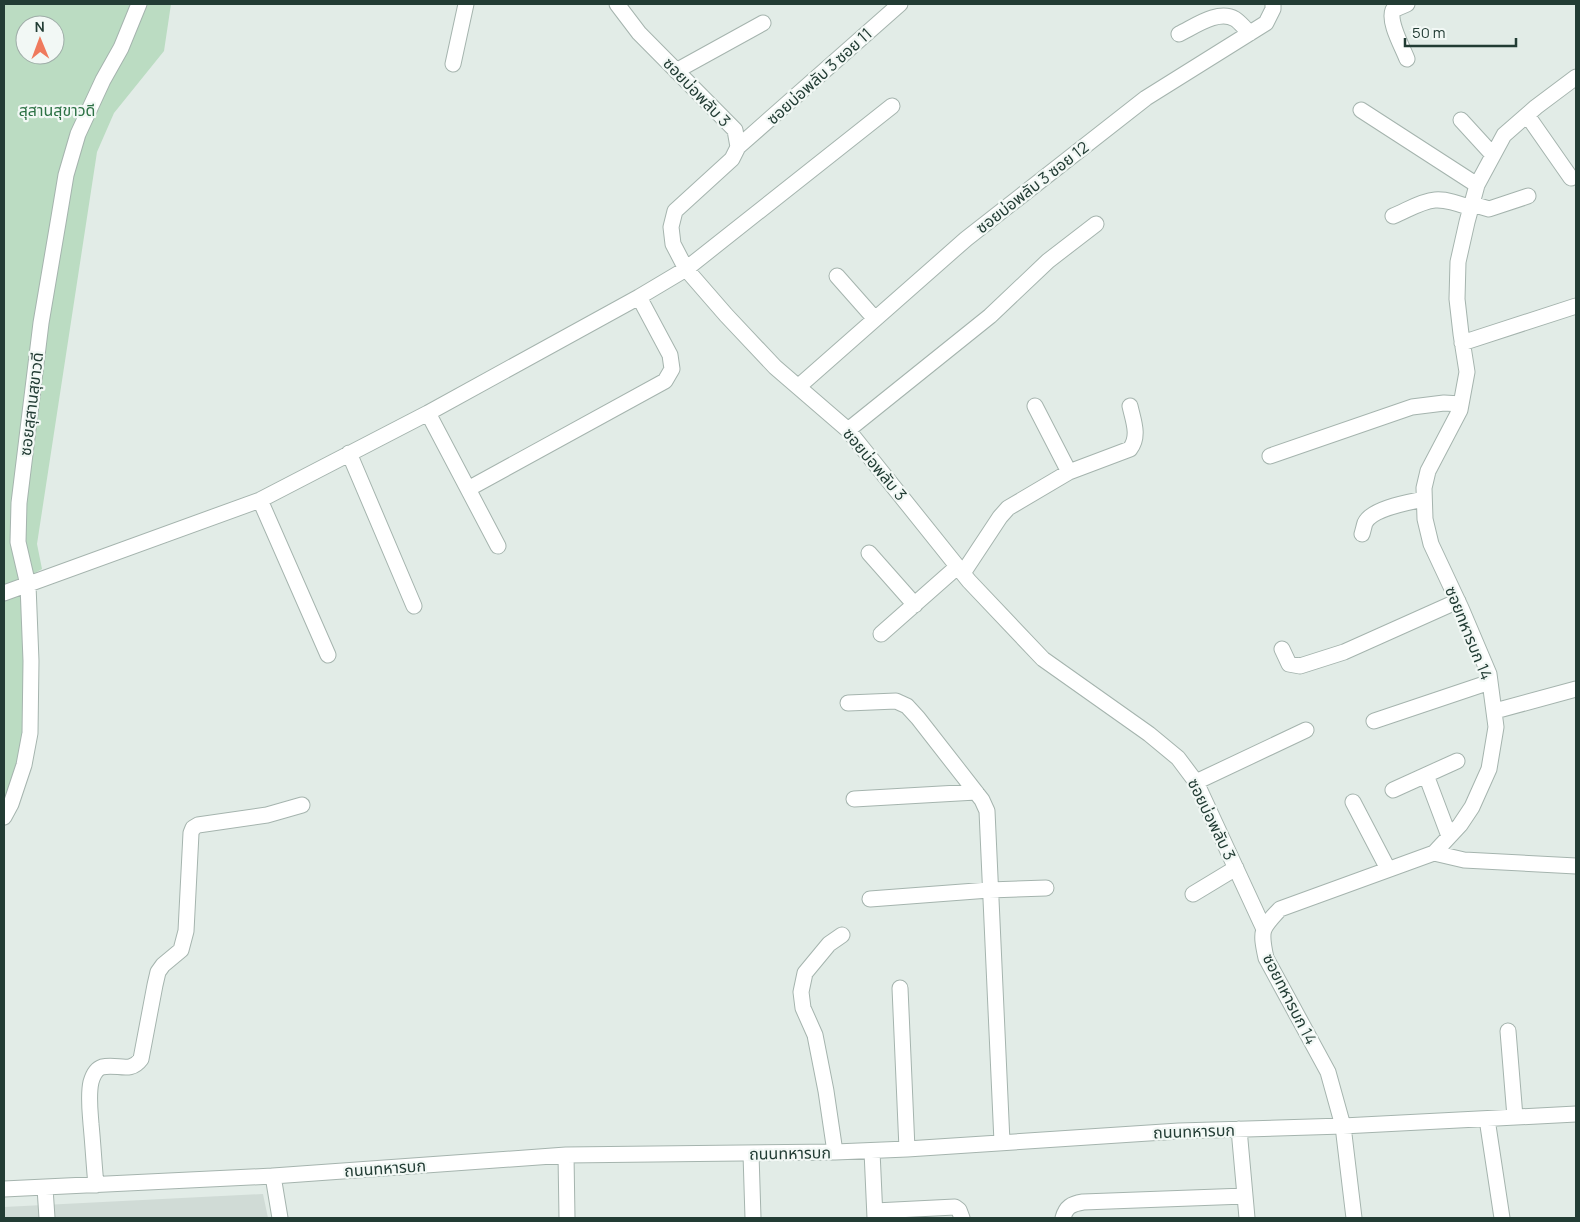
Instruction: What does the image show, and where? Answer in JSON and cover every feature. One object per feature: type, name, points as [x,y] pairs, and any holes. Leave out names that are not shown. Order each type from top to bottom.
[{"type":"street","name":"ซอยสุสานสุขาวดี","points":[[4,817],[11,804],[24,765],[30,733],[31,661],[28,585],[18,542],[19,503],[41,323],[66,175],[78,134],[103,80],[121,48],[140,4]]},
{"type":"street","points":[[453,64],[466,4]]},
{"type":"street","name":"ซอยบ่อพลับ 3","points":[[617,4],[639,33],[735,130],[738,148],[732,159],[675,211],[671,227],[673,244],[686,269],[726,316],[775,367],[848,430],[960,570],[1043,659],[1149,734],[1178,758],[1196,782],[1263,927]]},
{"type":"street","name":"ซอยบ่อพลับ 3 ซอย 11","points":[[738,148],[900,4]]},
{"type":"street","name":"ซอยบ่อพลับ 3 ซอย 12","points":[[798,386],[966,239],[1146,98],[1266,23],[1273,9],[1273,4]]},
{"type":"street","points":[[1406,4],[1393,10],[1391,14],[1392,22],[1407,58]]},
{"type":"street","points":[[1179,34],[1217,16],[1235,19],[1250,33]]},
{"type":"street","points":[[676,70],[763,23]]},
{"type":"street","name":"ซอยทหารบก 14","points":[[1354,1218],[1343,1126],[1328,1072],[1266,958],[1262,941],[1263,927],[1280,909],[1434,852],[1460,825],[1472,807],[1489,769],[1496,727],[1489,674],[1431,544],[1425,519],[1424,488],[1428,472],[1460,410],[1468,372],[1462,343],[1457,299],[1458,262],[1477,185],[1504,135],[1576,77]]},
{"type":"street","points":[[4,593],[260,500],[428,413],[639,297],[686,269],[892,106]]},
{"type":"street","points":[[1361,110],[1477,185]]},
{"type":"street","points":[[1527,115],[1572,178]]},
{"type":"street","points":[[1461,120],[1493,155]]},
{"type":"street","points":[[1393,216],[1426,202],[1436,200],[1489,209],[1528,196]]},
{"type":"street","points":[[848,430],[990,316],[1048,261],[1096,224]]},
{"type":"street","points":[[837,276],[875,319]]},
{"type":"street","points":[[468,490],[665,381],[672,369],[670,355],[639,297]]},
{"type":"street","points":[[1462,343],[1576,306]]},
{"type":"street","points":[[1270,456],[1412,407],[1444,402],[1461,404]]},
{"type":"street","points":[[1035,406],[1069,472]]},
{"type":"street","points":[[881,634],[915,604],[960,570],[1008,508],[1069,472],[1130,450],[1136,432],[1130,406]]},
{"type":"street","points":[[428,413],[498,546]]},
{"type":"street","points":[[349,453],[414,606]]},
{"type":"street","points":[[1362,534],[1366,521],[1373,515],[1391,506],[1424,499]]},
{"type":"street","points":[[260,500],[328,655]]},
{"type":"street","points":[[870,553],[915,604]]},
{"type":"street","points":[[1282,649],[1289,664],[1300,666],[1344,652],[1458,601]]},
{"type":"street","points":[[1374,721],[1490,682]]},
{"type":"street","points":[[1495,711],[1576,689]]},
{"type":"street","points":[[848,703],[896,701],[907,706],[976,792],[987,811],[989,890],[1002,1142]]},
{"type":"street","points":[[1196,782],[1306,730]]},
{"type":"street","points":[[1393,790],[1457,761]]},
{"type":"street","points":[[1426,775],[1449,836]]},
{"type":"street","points":[[854,799],[976,792]]},
{"type":"street","points":[[1353,802],[1388,869]]},
{"type":"street","points":[[96,1186],[90,1097],[91,1080],[98,1069],[111,1066],[132,1067],[137,1065],[141,1059],[158,972],[163,965],[181,950],[184,937],[191,833],[193,828],[198,825],[267,815],[302,805]]},
{"type":"street","points":[[1434,852],[1464,860],[1576,866]]},
{"type":"street","points":[[1193,894],[1236,868]]},
{"type":"street","points":[[870,899],[989,890],[1046,888]]},
{"type":"street","points":[[835,1152],[815,1035],[803,1008],[801,992],[805,973],[829,944],[842,934]]},
{"type":"street","points":[[900,988],[907,1149]]},
{"type":"street","points":[[1508,1031],[1515,1117]]},
{"type":"street","name":"ถนนทหารบก","points":[[4,1189],[272,1176],[566,1155],[872,1151],[1180,1131],[1343,1126],[1576,1114]]},
{"type":"street","points":[[1487,1119],[1502,1218]]},
{"type":"street","points":[[1239,1129],[1247,1218]]},
{"type":"street","points":[[872,1151],[875,1215],[954,1207],[959,1210],[962,1218]]},
{"type":"street","points":[[751,1154],[753,1218]]},
{"type":"street","points":[[566,1155],[568,1218]]},
{"type":"street","points":[[272,1176],[280,1218]]},
{"type":"street","points":[[46,1188],[47,1218]]},
{"type":"street","points":[[1063,1218],[1066,1210],[1073,1204],[1083,1202],[1245,1196]]},
{"type":"shaded area","points":[[263,1194],[268,1218],[4,1218],[4,1207]]},
{"type":"green space","name":"สุสานสุขาวดี","points":[[4,4],[171,4],[164,51],[114,113],[97,152],[37,544],[42,569],[24,579],[24,765],[4,817]]}]
